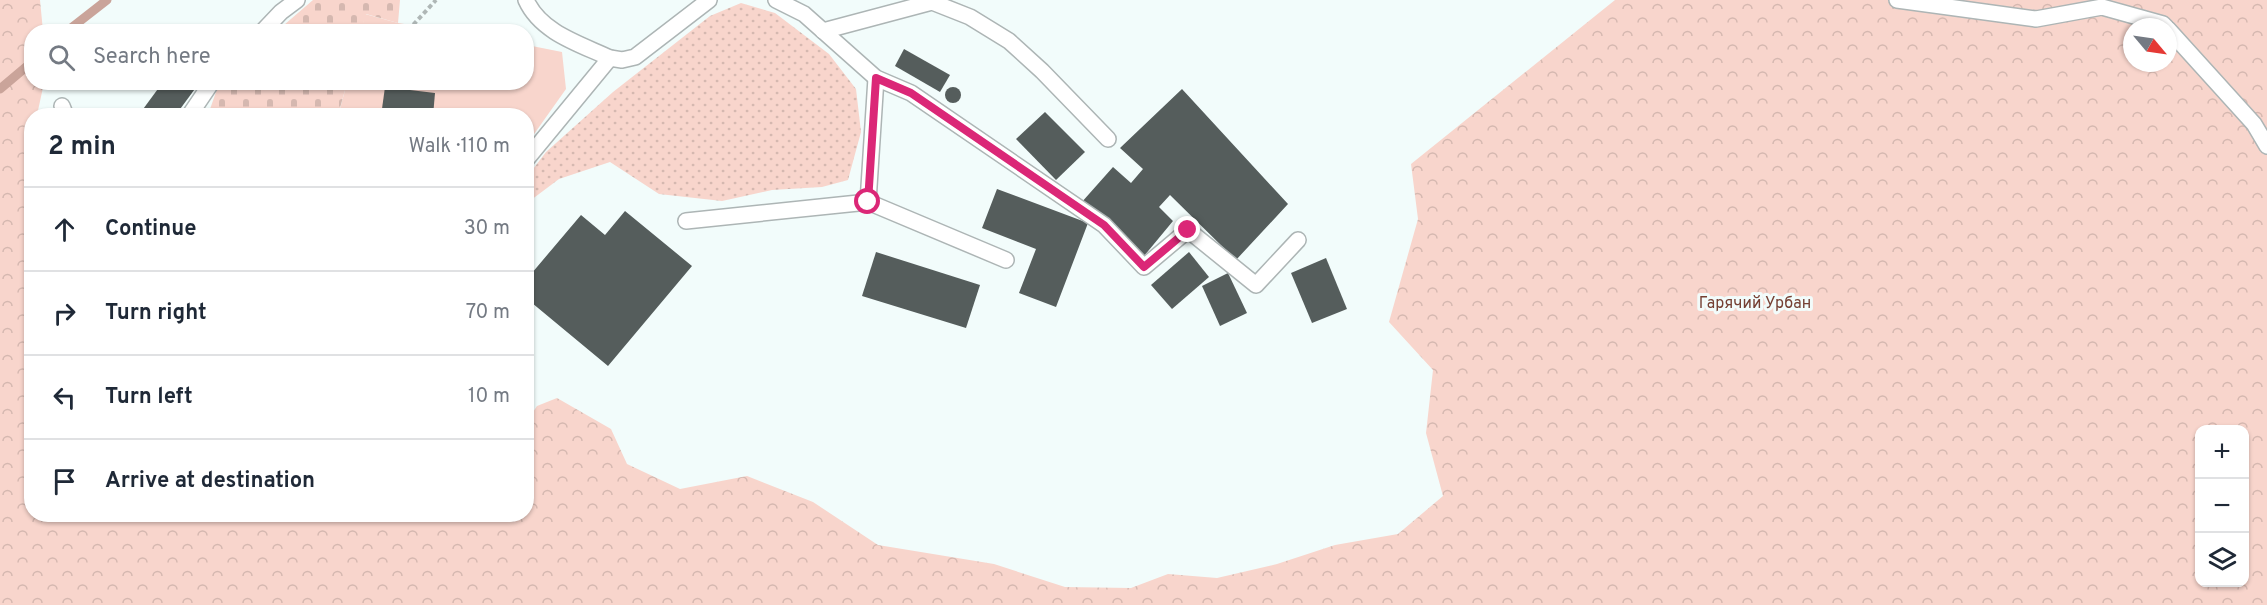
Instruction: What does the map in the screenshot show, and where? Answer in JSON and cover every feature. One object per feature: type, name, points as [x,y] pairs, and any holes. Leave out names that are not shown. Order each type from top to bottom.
[{"type":"lane","points":[[270,24],[297,0]]},
{"type":"lane","points":[[526,0],[535,15],[546,26],[610,58],[622,60],[635,57],[709,0]]},
{"type":"lane","points":[[776,0],[804,14],[876,78],[911,93],[1104,225],[1144,267],[1188,230],[1256,285],[1298,240]]},
{"type":"lane","points":[[1897,0],[2036,19],[2102,6],[2143,18]]},
{"type":"lane","points":[[823,31],[932,2],[970,17],[1009,41],[1042,71],[1108,139]]},
{"type":"lane","points":[[2177,39],[2254,124],[2267,146]]},
{"type":"lane","points":[[534,150],[610,58]]},
{"type":"lane","points":[[868,202],[876,78]]},
{"type":"lane","points":[[194,108],[207,90]]},
{"type":"lane","points":[[686,221],[868,202],[1006,260]]},
{"type":"path","points":[[414,24],[436,0]]},
{"type":"green space","name":"Гарячий Урбан","points":[[0,0],[40,0],[42,24],[24,24],[24,90],[42,90],[39,108],[24,108],[24,522],[534,522],[534,410],[537,406],[557,398],[611,429],[627,464],[680,489],[747,476],[813,502],[878,545],[994,564],[1065,587],[1131,588],[1168,574],[1217,578],[1277,564],[1335,545],[1398,534],[1443,496],[1426,433],[1433,370],[1389,322],[1418,219],[1411,164],[1615,0],[2267,0],[2267,605],[0,605]]},
{"type":"green space","points":[[313,0],[400,0],[398,23],[366,14],[363,24],[285,24]]},
{"type":"green space","points":[[741,3],[775,13],[829,54],[856,89],[861,132],[848,180],[822,187],[772,190],[722,201],[659,194],[610,162],[559,179],[534,198],[534,168],[546,152],[613,92],[710,16]]},
{"type":"green space","points":[[365,14],[404,24],[363,24]]},
{"type":"green space","points":[[534,46],[562,52],[566,89],[534,134],[534,108],[340,108],[345,90],[534,90]]},
{"type":"green space","points":[[217,90],[345,90],[340,108],[210,108]]},
{"type":"building","points":[[904,49],[950,75],[940,92],[895,66]]},
{"type":"building","points":[[950,87],[956,87],[961,95],[959,101],[950,103],[945,98],[945,92]]},
{"type":"building","points":[[1182,89],[1288,204],[1236,260],[1170,195],[1159,207],[1173,221],[1144,256],[1081,203],[1113,167],[1131,183],[1143,169],[1120,148]]},
{"type":"building","points":[[157,90],[194,90],[181,108],[144,108]]},
{"type":"building","points":[[385,90],[435,93],[434,108],[382,108]]},
{"type":"building","points":[[1045,112],[1085,152],[1056,180],[1016,139]]},
{"type":"building","points":[[997,189],[1088,223],[1056,307],[1019,293],[1036,249],[982,228]]},
{"type":"building","points":[[625,211],[692,266],[608,366],[534,305],[534,271],[581,215],[605,235]]},
{"type":"building","points":[[876,252],[980,285],[966,328],[862,296]]},
{"type":"building","points":[[1189,252],[1209,277],[1172,309],[1151,285]]},
{"type":"building","points":[[1326,258],[1347,309],[1312,323],[1291,273]]},
{"type":"building","points":[[1228,273],[1247,313],[1220,326],[1202,286]]},
{"type":"waterway","points":[[76,24],[107,0]]},
{"type":"waterway","points":[[0,89],[24,69]]},
{"type":"route","points":[[868,202],[876,78],[911,93],[1104,225],[1144,267],[1188,230]]}]
